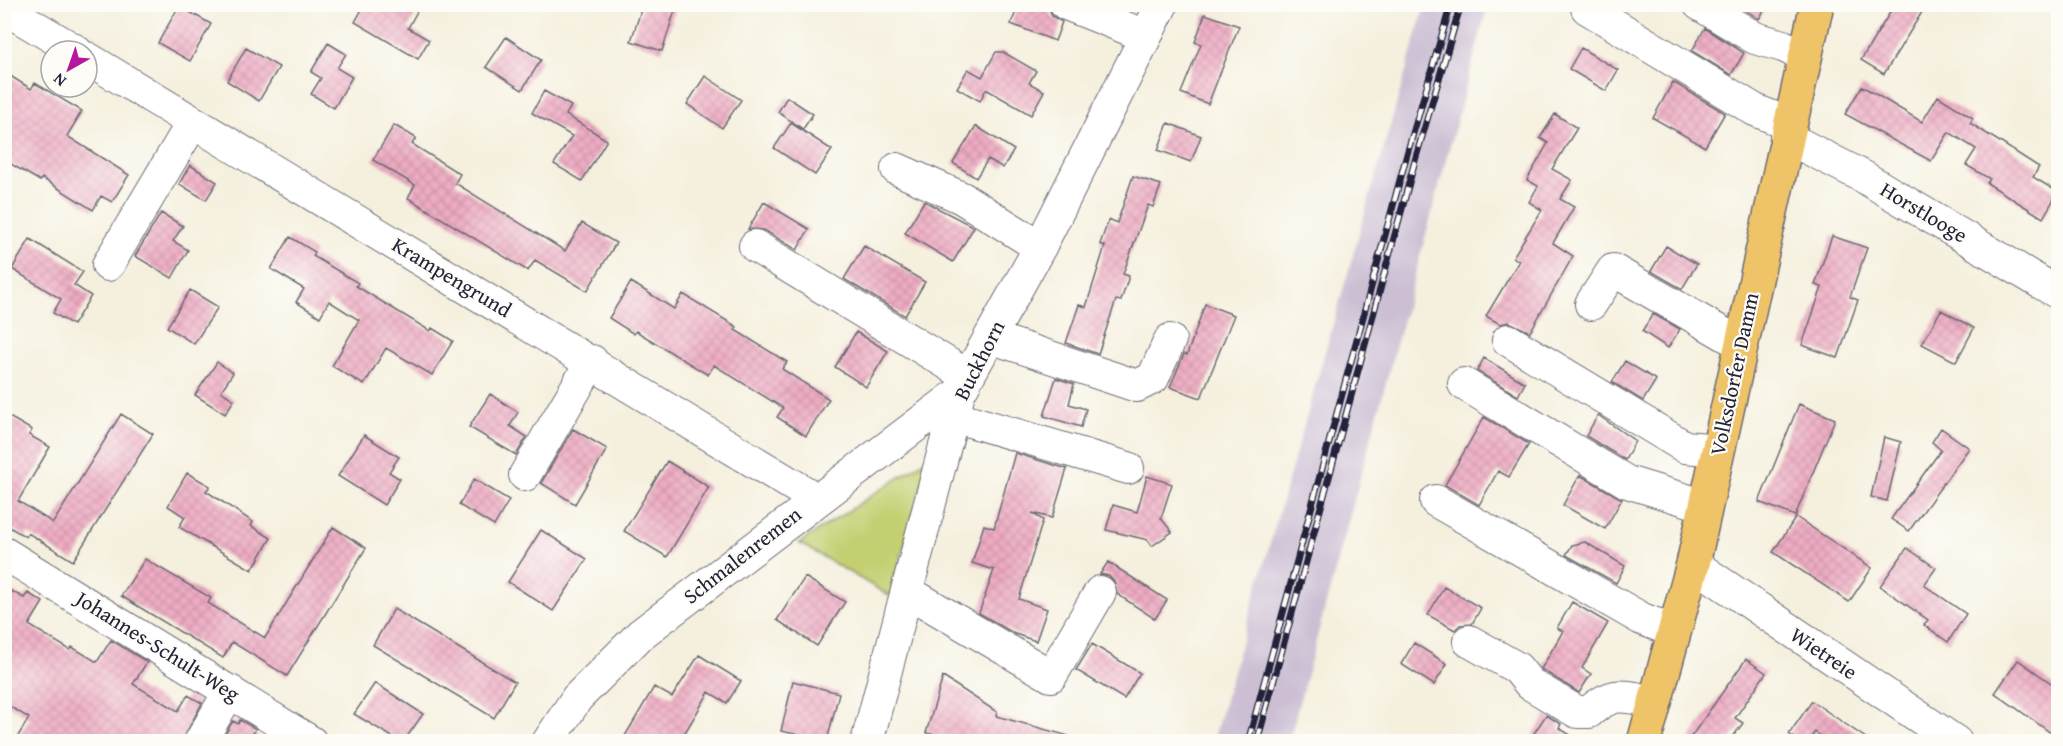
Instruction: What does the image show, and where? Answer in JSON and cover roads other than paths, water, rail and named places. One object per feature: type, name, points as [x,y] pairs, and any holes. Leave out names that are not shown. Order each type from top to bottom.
[{"type":"main road","name":"Volksdorfer Damm","points":[[1644,741],[1693,564],[1817,4]]},
{"type":"street","points":[[1066,4],[1146,36]]},
{"type":"street","name":"Buckhorn","points":[[867,741],[960,395],[1040,247],[1162,4]]},
{"type":"street","points":[[1699,4],[1755,38],[1783,46],[1805,56]]},
{"type":"street","points":[[4,8],[56,39]]},
{"type":"street","name":"Horstlooge","points":[[1587,9],[2058,293]]},
{"type":"street","name":"Krampengrund","points":[[99,65],[592,361],[816,499]]},
{"type":"street","points":[[108,265],[193,122]]},
{"type":"street","points":[[897,169],[963,198],[1040,247]]},
{"type":"street","points":[[755,246],[960,395],[1128,468]]},
{"type":"street","points":[[1591,304],[1613,270],[1741,345]]},
{"type":"street","points":[[990,337],[1137,386],[1153,378],[1170,340]]},
{"type":"street","points":[[1508,340],[1685,447],[1718,450]]},
{"type":"street","points":[[525,475],[592,361]]},
{"type":"street","points":[[1464,384],[1627,482],[1706,506]]},
{"type":"street","name":"Schmalenremen","points":[[548,741],[577,698],[641,634],[816,499],[960,395]]},
{"type":"street","points":[[1436,501],[1642,619],[1674,631]]},
{"type":"street","name":"Johannes-Schult-Weg","points":[[8,562],[230,691],[311,741]]},
{"type":"street","name":"Wietreie","points":[[1693,564],[1956,741]]},
{"type":"street","points":[[908,592],[1051,676],[1100,592]]},
{"type":"street","points":[[1469,641],[1517,668],[1530,684],[1577,712],[1589,712],[1605,698],[1618,695],[1655,702]]},
{"type":"street","points":[[200,741],[230,691]]},
{"type":"railway","points":[[1248,742],[1407,154],[1451,4]]},
{"type":"railway","points":[[1257,742],[1416,157],[1461,4]]}]
